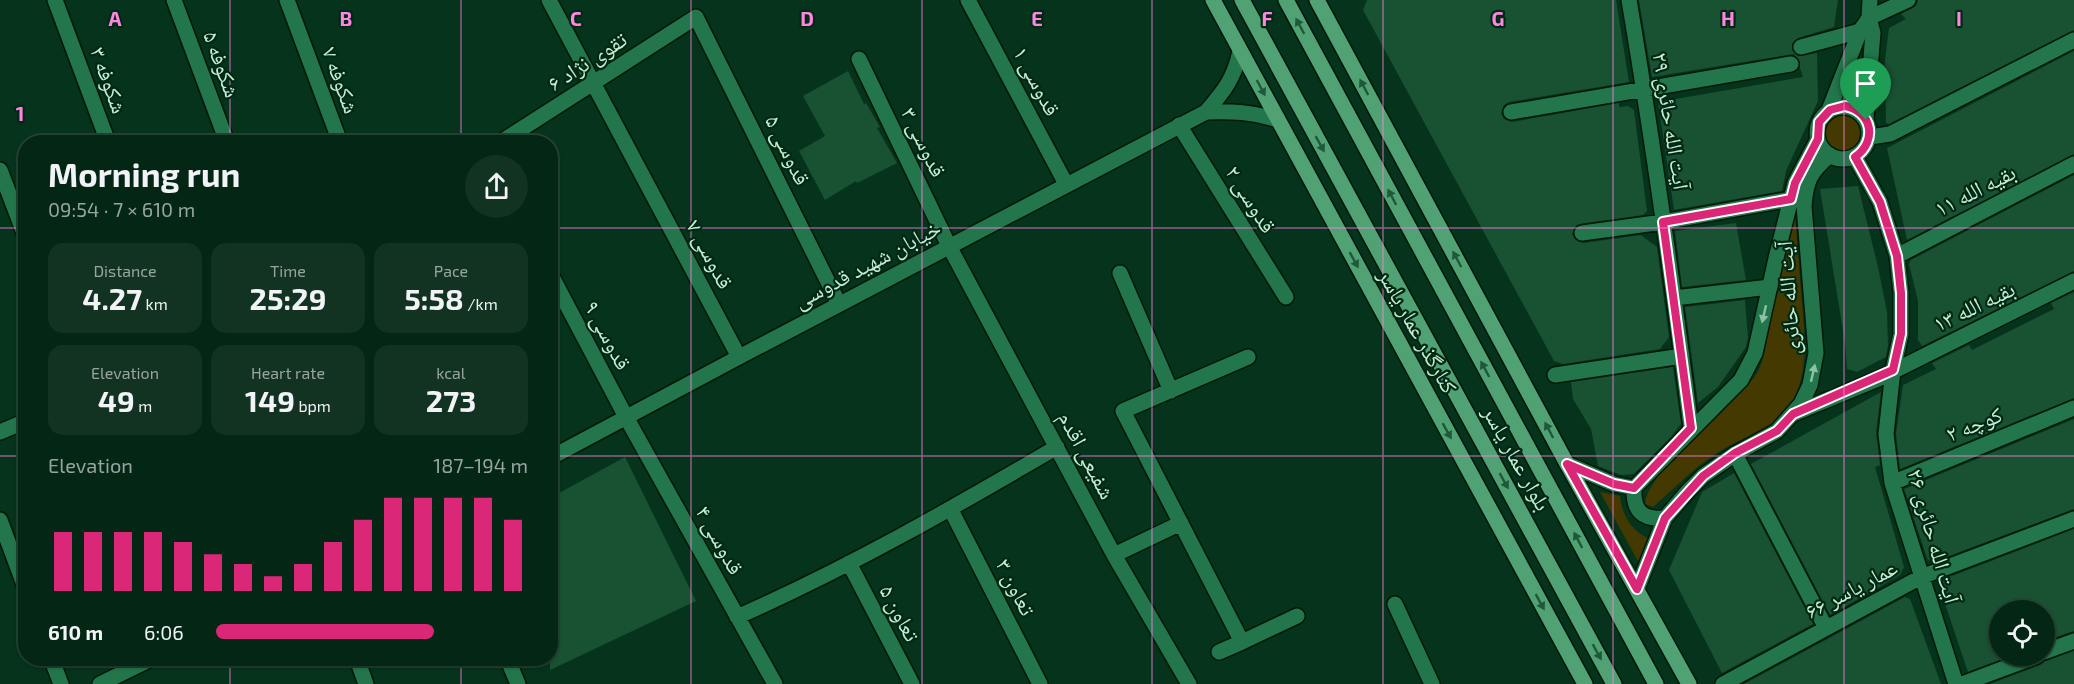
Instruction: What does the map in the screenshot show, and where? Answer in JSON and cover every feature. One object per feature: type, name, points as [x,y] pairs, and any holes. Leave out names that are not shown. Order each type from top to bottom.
[{"type":"main road","name":"کنارگذر عمار یاسر","points":[[1213,0],[1585,684]]},
{"type":"main road","name":"بلوار عمار یاسر","points":[[1242,0],[1614,684]]},
{"type":"main road","name":"بلوار عمار یاسر","points":[[1286,0],[1656,684]]},
{"type":"main road","points":[[1317,0],[1567,464],[1689,684]]},
{"type":"street","name":"شکوفه ۳","points":[[55,0],[105,135]]},
{"type":"street","name":"شکوفه ۵","points":[[174,0],[224,135]]},
{"type":"street","name":"شکوفه ۷","points":[[287,0],[337,135]]},
{"type":"street","name":"قدوسی ۷","points":[[549,0],[739,357]]},
{"type":"street","name":"قدوسی ۱","points":[[968,0],[1066,184]]},
{"type":"street","name":"آیت الله حائری ۲۹","points":[[1629,0],[1644,90],[1691,428]]},
{"type":"street","points":[[1870,0],[1869,18],[1873,33],[1866,120],[1870,137],[1865,148],[1855,157],[1844,159],[1830,155],[1821,146],[1818,139],[1819,122],[1830,110],[1860,31],[1869,18],[1908,0]]},
{"type":"street","name":"تقوی نژاد ۶","points":[[512,135],[696,17]]},
{"type":"street","name":"قدوسی ۵","points":[[696,17],[839,304]]},
{"type":"street","points":[[1801,47],[1860,31]]},
{"type":"street","points":[[1870,137],[1890,134],[2067,44]]},
{"type":"street","points":[[1206,112],[1227,88],[1235,72],[1240,51]]},
{"type":"street","name":"قدوسی ۳","points":[[859,58],[949,246]]},
{"type":"street","points":[[1511,112],[1791,64]]},
{"type":"street","points":[[1830,110],[1838,107],[1851,107],[1858,110],[1866,120]]},
{"type":"street","name":"خیابان شهید قدوسی","points":[[558,454],[1206,112]]},
{"type":"street","points":[[1206,112],[1257,113],[1278,120]]},
{"type":"street","name":"قدوسی ۲","points":[[1179,125],[1286,297]]},
{"type":"street","name":"آیت الله حائری","points":[[1634,488],[1741,380],[1755,353],[1795,183],[1818,139]]},
{"type":"street","name":"آیت الله حائری","points":[[1637,589],[1665,518],[1703,476],[1735,453],[1777,431],[1793,414],[1810,385],[1816,354],[1804,206],[1805,189],[1816,166],[1830,155]]},
{"type":"street","name":"آیت الله حائری ۲۶","points":[[1855,157],[1880,202],[1897,256],[1901,293],[1901,334],[1893,370],[1886,434],[1892,483],[1956,684]]},
{"type":"street","name":"بقیه الله ۱۱","points":[[1897,256],[2074,164]]},
{"type":"street","points":[[0,170],[18,217]]},
{"type":"street","points":[[1582,233],[1663,222],[1791,199]]},
{"type":"street","name":"شفیعی اقدم","points":[[949,246],[1114,555],[1186,683]]},
{"type":"street","points":[[1120,273],[1171,391]]},
{"type":"street","name":"بقیه الله ۱۳","points":[[1793,414],[1893,370],[2074,281]]},
{"type":"street","points":[[1674,298],[1770,287]]},
{"type":"street","name":"قدوسی ۹","points":[[558,288],[626,417]]},
{"type":"street","points":[[1555,375],[1682,356]]},
{"type":"street","points":[[1242,642],[1123,411],[1248,357]]},
{"type":"street","name":"کوچه ۲","points":[[1892,483],[2074,408]]},
{"type":"street","name":"قدوسی ۴","points":[[626,417],[775,684]]},
{"type":"street","points":[[0,432],[18,424]]},
{"type":"street","points":[[738,617],[951,510],[1057,447]]},
{"type":"street","points":[[1735,453],[1826,628]]},
{"type":"street","points":[[1567,464],[1614,484],[1634,488],[1633,502],[1642,515],[1654,519],[1665,518]]},
{"type":"street","name":"تعاون ۳","points":[[951,510],[1040,684]]},
{"type":"street","name":"عمار یاسر ۶۶","points":[[1723,684],[1921,577],[2074,519]]},
{"type":"street","points":[[0,520],[18,568]]},
{"type":"street","points":[[1114,555],[1181,523]]},
{"type":"street","name":"تعاون ۵","points":[[849,563],[912,684]]},
{"type":"street","points":[[1395,604],[1432,684]]},
{"type":"street","points":[[1219,652],[1297,616]]},
{"type":"street","points":[[2055,648],[2074,641]]},
{"type":"street","points":[[54,666],[61,684]]},
{"type":"street","points":[[100,684],[137,666]]},
{"type":"street","points":[[360,666],[366,684]]},
{"type":"street","points":[[510,666],[518,684]]},
{"type":"street","points":[[1962,684],[2010,666]]},
{"type":"shaded area","points":[[1859,48],[1858,103],[1844,102]]},
{"type":"shaded area","points":[[1844,114],[1852,115],[1858,120],[1863,126],[1863,142],[1858,148],[1852,153],[1844,154],[1836,153],[1830,148],[1825,142],[1824,134],[1825,126],[1830,120],[1836,115]]},
{"type":"shaded area","points":[[1795,213],[1804,322],[1804,353],[1800,384],[1794,398],[1786,411],[1771,424],[1711,457],[1653,507],[1645,504],[1650,490],[1674,457],[1741,392],[1761,366],[1791,216]]},
{"type":"shaded area","points":[[1600,492],[1620,496],[1629,522],[1638,532],[1650,539],[1639,563]]},
{"type":"building","points":[[1367,0],[1616,0],[1629,82],[1509,102],[1504,105],[1501,113],[1504,119],[1512,122],[1619,103],[1619,107],[1628,106],[1634,110],[1647,211],[1643,215],[1580,224],[1576,226],[1572,234],[1575,239],[1583,243],[1641,235],[1657,247],[1669,337],[1660,349],[1563,364],[1554,361],[1363,10]]},
{"type":"building","points":[[1639,0],[1838,0],[1834,27],[1798,38],[1792,44],[1792,50],[1798,56],[1817,53],[1818,101],[1786,171],[1782,191],[1674,210],[1658,102],[1803,77],[1800,62],[1794,54],[1652,77]]},
{"type":"building","points":[[1918,0],[2074,0],[2074,30],[1889,124],[1886,123],[1885,60],[1889,28],[1906,19],[1901,14],[1916,6]]},
{"type":"building","points":[[2074,51],[2074,154],[1907,240],[1887,148]]},
{"type":"building","points":[[848,71],[864,104],[866,103],[880,127],[877,128],[897,163],[857,183],[856,181],[825,200],[799,151],[825,136],[803,96]]},
{"type":"building","points":[[2074,175],[2074,271],[1922,346],[1918,340],[1918,301],[1909,264],[1911,260]]},
{"type":"building","points":[[1858,186],[1887,312],[1888,346],[1886,357],[1857,372],[1847,369],[1845,343],[1820,189]]},
{"type":"building","points":[[1736,223],[1746,280],[1682,287],[1675,231]]},
{"type":"building","points":[[2074,292],[2074,398],[1900,469],[1896,434],[1903,385],[1936,369],[1932,363],[1969,345],[1972,350],[2054,309],[2051,303]]},
{"type":"building","points":[[1745,300],[1748,338],[1746,347],[1718,387],[1698,403],[1685,307]]},
{"type":"building","points":[[1673,367],[1681,424],[1634,474],[1621,475],[1598,466],[1591,429],[1573,399],[1571,382]]},
{"type":"building","points":[[1881,392],[1876,433],[1880,465],[1875,467],[1904,567],[1900,575],[1830,615],[1751,464]]},
{"type":"building","points":[[2074,419],[2074,509],[1936,561],[1930,561],[1927,558],[1904,489]]},
{"type":"building","points":[[625,457],[696,601],[550,670],[550,666],[558,666],[558,494]]},
{"type":"building","points":[[1734,473],[1813,624],[1722,673],[1669,570],[1702,492]]},
{"type":"building","points":[[2074,529],[2074,631],[2055,637],[2055,600],[1989,600],[1989,664],[1968,672],[1939,586],[1944,579]]},
{"type":"building","points":[[1905,597],[1910,599],[1941,684],[1744,684]]},
{"type":"building","points":[[2074,651],[2074,684],[1990,684],[2037,666],[2055,666],[2055,658]]},
{"type":"route","points":[[1845,106],[1858,110],[1866,120],[1870,137],[1865,148],[1855,157],[1880,202],[1897,256],[1901,293],[1901,334],[1893,370],[1878,379],[1793,414],[1777,431],[1740,453],[1735,453],[1703,476],[1665,518],[1637,589],[1567,464],[1614,484],[1634,488],[1691,428],[1663,222],[1791,199],[1795,183],[1818,139],[1817,130],[1823,115],[1830,110],[1845,106]]}]
